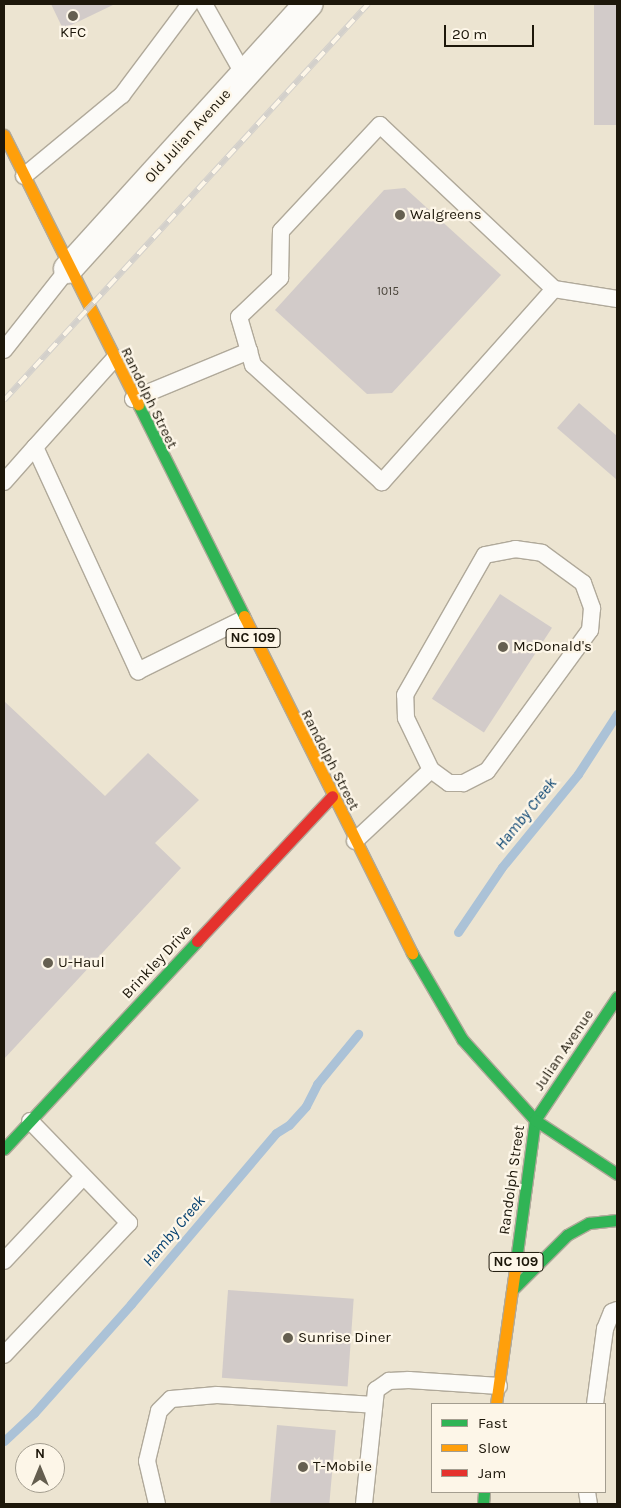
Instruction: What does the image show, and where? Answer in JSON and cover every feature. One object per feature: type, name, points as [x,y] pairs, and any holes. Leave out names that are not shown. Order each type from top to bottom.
[{"type":"main road","name":"Randolph Street","points":[[4,135],[68,269],[354,841],[410,949],[462,1039],[535,1120],[496,1403]]},
{"type":"main road","name":"Brinkley Drive","points":[[4,1148],[332,796]]},
{"type":"main road","name":"Julian Avenue","points":[[535,1120],[617,997]]},
{"type":"main road","points":[[535,1120],[617,1174]]},
{"type":"main road","points":[[512,1290],[567,1235],[589,1224],[617,1220]]},
{"type":"street","name":"Old Julian Avenue","points":[[68,269],[308,4]]},
{"type":"lane","points":[[24,176],[122,95],[190,4]]},
{"type":"lane","points":[[204,4],[244,75]]},
{"type":"lane","points":[[554,289],[382,482],[253,365],[239,317],[280,278],[281,231],[380,125],[554,289],[617,299]]},
{"type":"lane","points":[[6,345],[68,269]]},
{"type":"lane","points":[[133,399],[249,351]]},
{"type":"lane","points":[[4,482],[114,359]]},
{"type":"lane","points":[[35,448],[138,671],[243,619]]},
{"type":"lane","points":[[515,549],[542,553],[583,583],[592,608],[590,630],[487,771],[463,783],[449,783],[431,770],[406,718],[406,695],[486,555],[515,549]]},
{"type":"lane","points":[[354,841],[431,770]]},
{"type":"lane","points":[[4,1355],[129,1223],[30,1121]]},
{"type":"lane","points":[[4,1261],[83,1177]]},
{"type":"lane","points":[[595,1403],[605,1329],[612,1312],[617,1310]]},
{"type":"lane","points":[[364,1504],[376,1390],[389,1381],[499,1386]]},
{"type":"lane","points":[[157,1504],[147,1461],[159,1411],[171,1399],[217,1395],[374,1405]]},
{"type":"building","name":"KFC","points":[[51,4],[115,4],[63,29]]},
{"type":"building","points":[[594,4],[617,4],[617,125],[594,125]]},
{"type":"building","name":"Walgreens","points":[[405,188],[501,275],[392,393],[367,394],[275,310],[384,190]]},
{"type":"building","points":[[579,403],[617,436],[617,480],[557,428]]},
{"type":"building","name":"McDonald's","points":[[500,594],[552,628],[484,733],[432,699]]},
{"type":"building","name":"U-Haul","points":[[4,701],[105,796],[148,753],[199,800],[155,843],[181,868],[4,1059]]},
{"type":"building","name":"Sunrise Diner","points":[[228,1290],[354,1299],[348,1387],[222,1378]]},
{"type":"building","name":"T-Mobile","points":[[277,1425],[336,1430],[329,1504],[270,1504]]},
{"type":"waterway","name":"Hamby Creek","points":[[458,932],[502,867],[578,774],[617,714]]},
{"type":"waterway","name":"Hamby Creek","points":[[4,1441],[34,1413],[131,1304],[276,1133],[289,1125],[306,1106],[317,1084],[358,1034]]},
{"type":"railway","points":[[4,400],[368,4]]},
{"type":"traffic: fast","points":[[138,404],[244,616]]},
{"type":"traffic: fast","points":[[4,1149],[197,941]]},
{"type":"traffic: fast","points":[[412,953],[462,1039],[535,1120],[516,1261]]},
{"type":"traffic: fast","points":[[617,997],[535,1120],[617,1174]]},
{"type":"traffic: fast","points":[[512,1290],[567,1235],[589,1223],[617,1220]]},
{"type":"traffic: fast","points":[[483,1504],[484,1493]]},
{"type":"traffic: slow","points":[[4,135],[138,404]]},
{"type":"traffic: slow","points":[[244,616],[412,953]]},
{"type":"traffic: slow","points":[[496,1403],[516,1261]]},
{"type":"traffic: jam","points":[[197,941],[332,796]]},
{"type":"place","name":"KFC","points":[[73,16]]},
{"type":"place","name":"Walgreens","points":[[400,215]]},
{"type":"place","name":"McDonald's","points":[[503,647]]},
{"type":"place","name":"U-Haul","points":[[48,963]]},
{"type":"place","name":"Sunrise Diner","points":[[288,1338]]},
{"type":"place","name":"T-Mobile","points":[[303,1467]]}]
